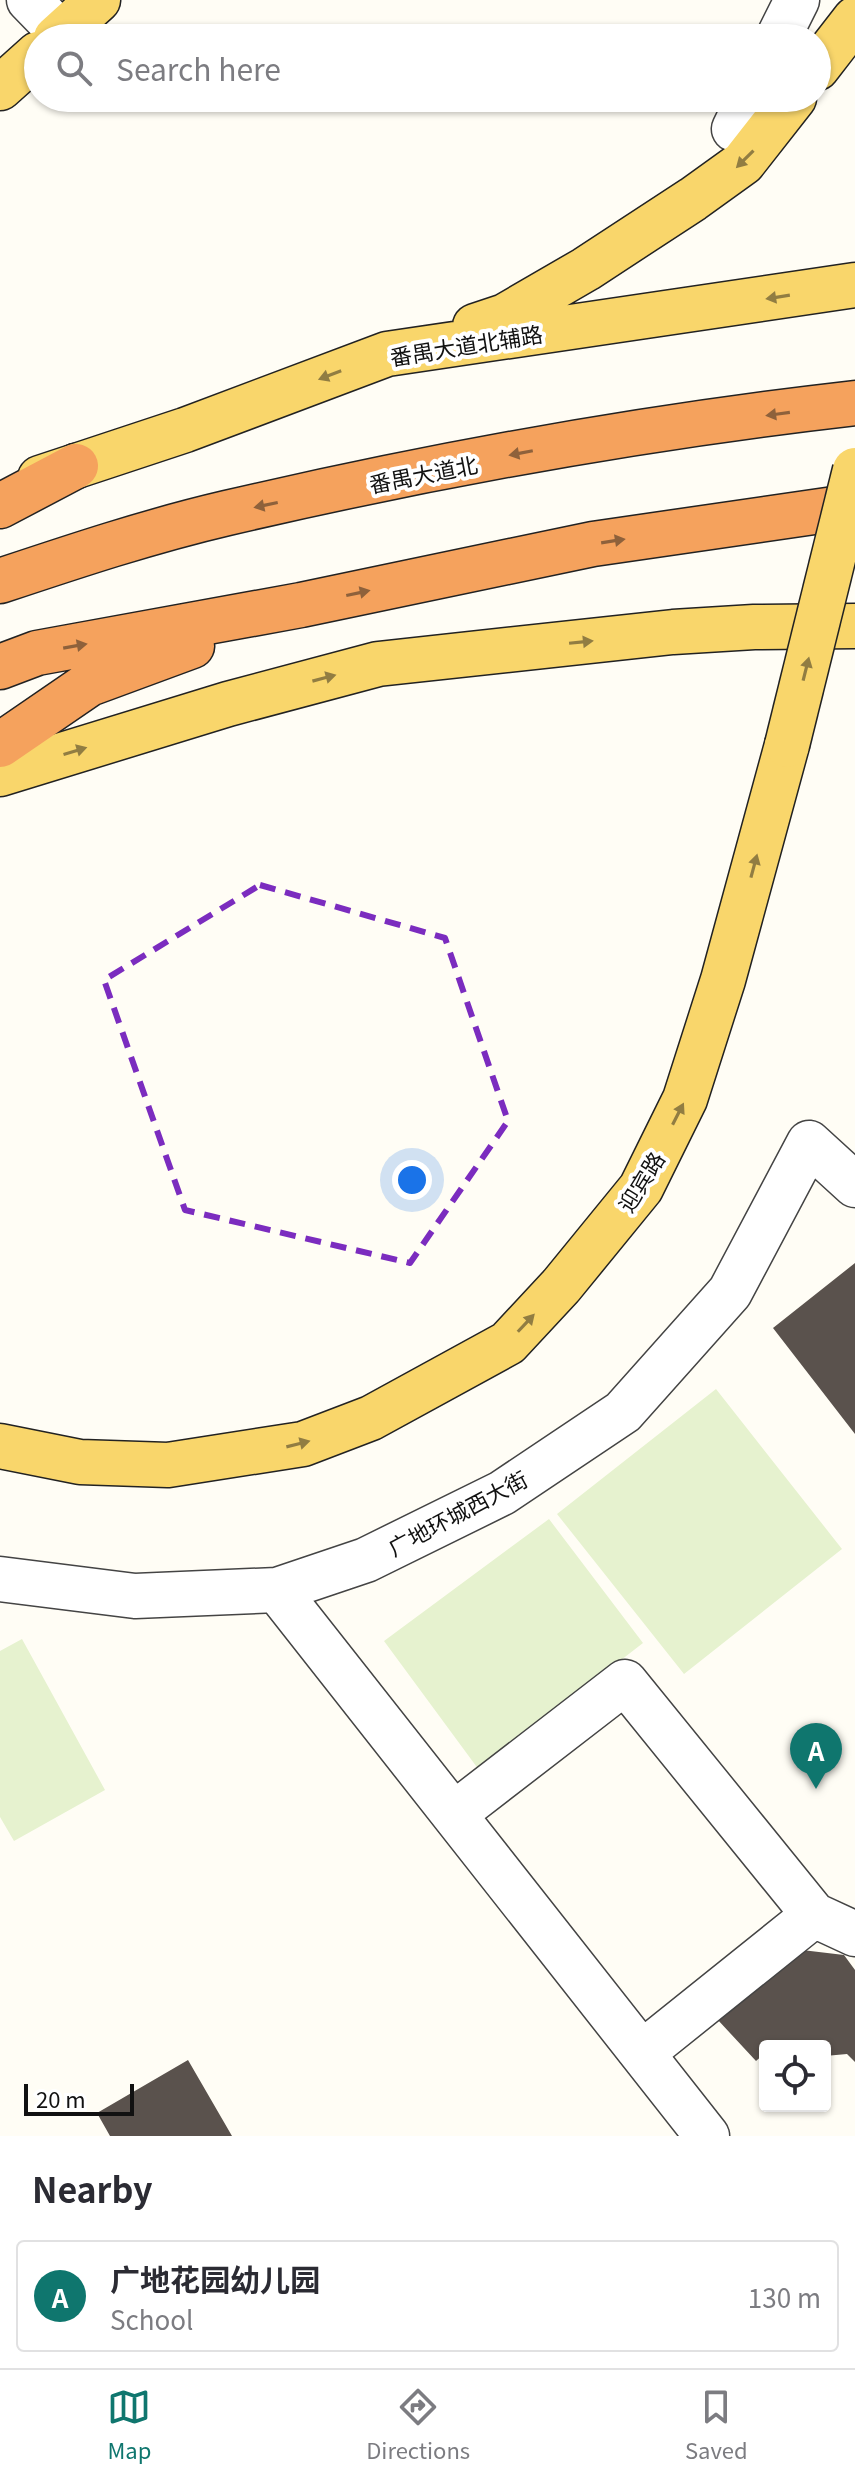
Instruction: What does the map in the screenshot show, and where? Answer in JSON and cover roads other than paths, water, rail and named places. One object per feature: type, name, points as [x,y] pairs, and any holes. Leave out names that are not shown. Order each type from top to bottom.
[{"type":"highway","name":"番禺大道北","points":[[0,581],[113,544],[226,513],[552,447],[855,403]]},
{"type":"highway","points":[[0,506],[76,466]]},
{"type":"highway","points":[[0,667],[37,653],[301,605],[593,544],[855,506]]},
{"type":"highway","points":[[0,745],[89,684],[301,605]]},
{"type":"main road","points":[[72,24],[98,0]]},
{"type":"main road","points":[[831,50],[855,19]]},
{"type":"main road","points":[[0,88],[24,67]]},
{"type":"main road","points":[[387,354],[505,316],[586,269],[743,163],[783,112]]},
{"type":"main road","name":"番禺大道北辅路","points":[[0,491],[185,430],[387,354],[855,285]]},
{"type":"main road","name":"迎宾路","points":[[0,1446],[80,1462],[168,1465],[303,1444],[371,1418],[508,1343],[561,1286],[641,1188],[685,1099],[723,980],[787,745],[855,470]]},
{"type":"main road","points":[[0,774],[228,704],[378,664],[673,632],[855,626]]},
{"type":"main road","points":[[0,1419],[139,1448],[242,1454]]},
{"type":"street","points":[[29,0],[42,24]]},
{"type":"street","points":[[785,24],[797,0]]},
{"type":"street","name":"广地环城西大街","points":[[0,1579],[135,1596],[277,1590],[366,1560],[502,1493],[623,1412],[730,1292],[809,1143],[855,1185]]},
{"type":"street","points":[[277,1590],[707,2136]]},
{"type":"street","points":[[454,1814],[625,1682],[814,1915],[855,1934]]},
{"type":"street","points":[[642,2053],[814,1915]]},
{"type":"place","name":"广地花园幼儿园","points":[[816,1789]]}]
